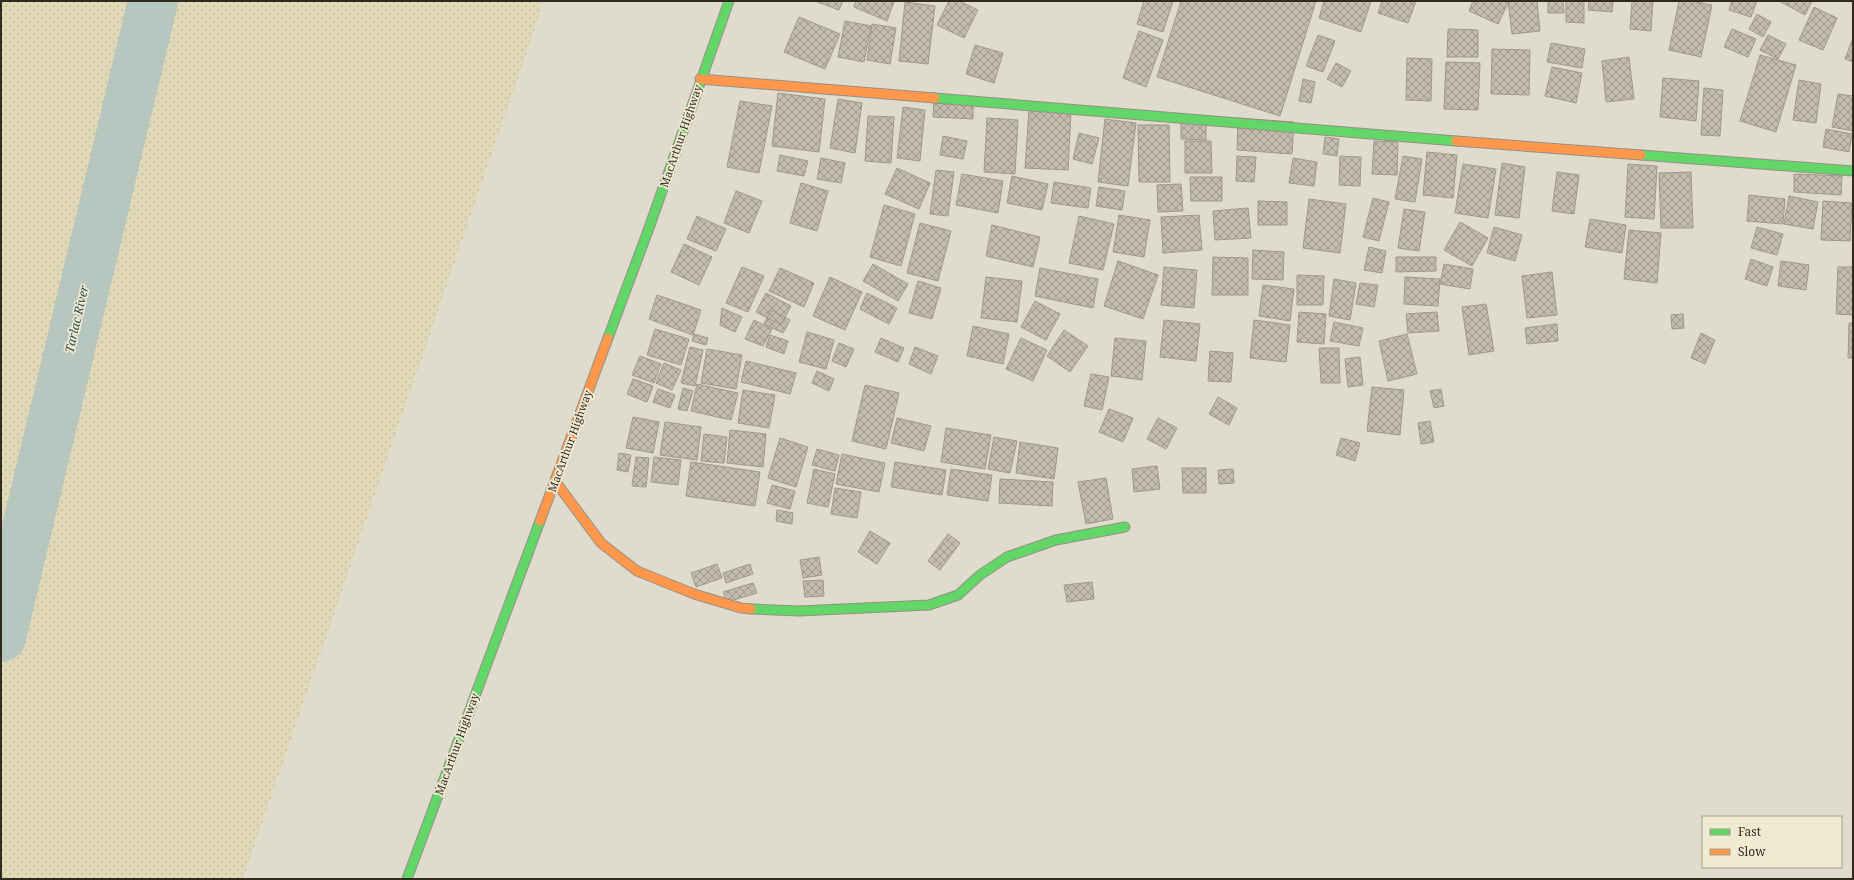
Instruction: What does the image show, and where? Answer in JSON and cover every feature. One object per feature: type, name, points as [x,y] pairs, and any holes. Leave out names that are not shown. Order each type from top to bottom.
[{"type":"main road","name":"MacArthur Highway","points":[[407,879],[649,228],[700,79],[729,1]]},
{"type":"main road","points":[[700,79],[1509,145],[1853,171]]},
{"type":"main road","points":[[555,482],[601,543],[636,570],[694,594],[741,608],[799,610],[928,605],[958,595],[980,575],[1007,557],[1056,540],[1125,527]]},
{"type":"sand","points":[[1,1],[542,1],[538,19],[243,879],[1,879]]},
{"type":"building","points":[[815,1],[843,1],[839,10]]},
{"type":"building","points":[[856,1],[894,2],[887,21],[854,7]]},
{"type":"building","points":[[949,1],[959,1],[978,10],[964,38],[937,25]]},
{"type":"building","points":[[1144,1],[1173,1],[1163,32],[1137,24]]},
{"type":"building","points":[[1181,1],[1316,1],[1280,116],[1157,77]]},
{"type":"building","points":[[1324,1],[1371,1],[1361,32],[1319,18]]},
{"type":"building","points":[[1382,1],[1416,1],[1408,23],[1378,13]]},
{"type":"building","points":[[1473,1],[1503,1],[1508,3],[1498,24],[1469,11]]},
{"type":"building","points":[[1508,1],[1537,1],[1540,31],[1512,34]]},
{"type":"building","points":[[1548,1],[1563,1],[1564,13],[1548,13]]},
{"type":"building","points":[[1566,1],[1584,1],[1584,23],[1566,22]]},
{"type":"building","points":[[1589,1],[1613,1],[1612,12],[1588,10]]},
{"type":"building","points":[[1632,1],[1653,1],[1651,31],[1630,29]]},
{"type":"building","points":[[1679,1],[1691,1],[1712,5],[1701,57],[1669,50]]},
{"type":"building","points":[[1732,1],[1757,1],[1751,17],[1729,10]]},
{"type":"building","points":[[1779,1],[1812,1],[1805,15]]},
{"type":"building","points":[[905,2],[935,6],[928,64],[899,61]]},
{"type":"building","points":[[1814,7],[1837,18],[1823,50],[1799,40]]},
{"type":"building","points":[[1757,14],[1771,22],[1763,37],[1749,29]]},
{"type":"building","points":[[799,17],[840,34],[825,69],[784,52]]},
{"type":"building","points":[[845,21],[871,26],[864,62],[838,57]]},
{"type":"building","points":[[872,24],[896,28],[890,64],[867,60]]},
{"type":"building","points":[[1448,29],[1478,30],[1478,57],[1447,57]]},
{"type":"building","points":[[1732,29],[1756,39],[1748,57],[1724,47]]},
{"type":"building","points":[[1139,31],[1163,40],[1146,87],[1123,78]]},
{"type":"building","points":[[1318,35],[1335,41],[1323,72],[1306,66]]},
{"type":"building","points":[[1768,35],[1786,44],[1778,59],[1760,50]]},
{"type":"building","points":[[1853,38],[1853,62],[1845,59]]},
{"type":"building","points":[[1551,43],[1585,49],[1582,68],[1547,62]]},
{"type":"building","points":[[975,45],[1003,53],[994,83],[966,74]]},
{"type":"building","points":[[1492,49],[1530,50],[1529,95],[1491,94]]},
{"type":"building","points":[[1760,55],[1796,65],[1776,132],[1740,121]]},
{"type":"building","points":[[1629,57],[1634,99],[1606,102],[1602,61]]},
{"type":"building","points":[[1407,58],[1432,59],[1431,101],[1406,100]]},
{"type":"building","points":[[1446,62],[1480,63],[1478,110],[1444,109]]},
{"type":"building","points":[[1336,63],[1351,71],[1342,87],[1327,79]]},
{"type":"building","points":[[1552,67],[1582,73],[1576,103],[1545,96]]},
{"type":"building","points":[[1663,78],[1699,81],[1696,121],[1660,117]]},
{"type":"building","points":[[1303,79],[1315,82],[1311,103],[1299,101]]},
{"type":"building","points":[[1799,80],[1821,84],[1816,123],[1793,120]]},
{"type":"building","points":[[1704,88],[1723,90],[1720,136],[1701,135]]},
{"type":"building","points":[[778,93],[825,99],[819,152],[772,146]]},
{"type":"building","points":[[1838,94],[1853,96],[1853,131],[1832,127]]},
{"type":"building","points":[[838,99],[862,103],[855,153],[830,148]]},
{"type":"building","points":[[740,101],[772,106],[759,173],[727,167]]},
{"type":"building","points":[[934,103],[973,105],[973,119],[933,117]]},
{"type":"building","points":[[903,107],[925,110],[920,161],[897,158]]},
{"type":"building","points":[[1029,110],[1071,112],[1068,170],[1025,168]]},
{"type":"building","points":[[868,116],[894,117],[891,163],[865,161]]},
{"type":"building","points":[[987,118],[1018,120],[1015,174],[984,172]]},
{"type":"building","points":[[1238,118],[1294,122],[1292,154],[1237,150]]},
{"type":"building","points":[[1105,119],[1136,123],[1128,186],[1098,182]]},
{"type":"building","points":[[1181,123],[1206,124],[1206,140],[1181,139]]},
{"type":"building","points":[[1138,125],[1169,125],[1170,182],[1139,182]]},
{"type":"building","points":[[1826,129],[1852,134],[1849,152],[1823,147]]},
{"type":"building","points":[[1079,133],[1099,138],[1092,164],[1073,159]]},
{"type":"building","points":[[943,136],[967,141],[963,159],[940,155]]},
{"type":"building","points":[[1325,137],[1339,139],[1337,156],[1323,154]]},
{"type":"building","points":[[1185,141],[1211,141],[1212,173],[1185,173]]},
{"type":"building","points":[[1374,141],[1398,142],[1397,175],[1372,174]]},
{"type":"building","points":[[1427,152],[1457,155],[1453,198],[1423,195]]},
{"type":"building","points":[[780,155],[808,161],[804,176],[777,171]]},
{"type":"building","points":[[1237,156],[1256,157],[1254,182],[1236,181]]},
{"type":"building","points":[[1340,156],[1361,157],[1360,186],[1339,185]]},
{"type":"building","points":[[1403,156],[1422,159],[1415,202],[1395,199]]},
{"type":"building","points":[[821,158],[845,163],[841,183],[817,179]]},
{"type":"building","points":[[1293,158],[1317,162],[1314,186],[1289,183]]},
{"type":"building","points":[[1502,163],[1525,167],[1519,218],[1495,215]]},
{"type":"building","points":[[1463,164],[1496,169],[1488,218],[1455,213]]},
{"type":"building","points":[[1628,164],[1657,166],[1654,219],[1625,217]]},
{"type":"building","points":[[897,168],[930,183],[919,209],[885,194]]},
{"type":"building","points":[[936,170],[954,172],[948,216],[930,214]]},
{"type":"building","points":[[1557,172],[1579,175],[1574,214],[1552,211]]},
{"type":"building","points":[[1691,172],[1693,228],[1661,228],[1659,173]]},
{"type":"building","points":[[962,174],[1003,181],[998,213],[956,205]]},
{"type":"building","points":[[1794,174],[1842,176],[1841,195],[1794,192]]},
{"type":"building","points":[[1012,176],[1048,184],[1042,210],[1007,203]]},
{"type":"building","points":[[1190,177],[1222,177],[1222,201],[1191,201]]},
{"type":"building","points":[[1054,182],[1091,188],[1088,208],[1051,203]]},
{"type":"building","points":[[801,183],[828,191],[817,231],[790,223]]},
{"type":"building","points":[[1181,184],[1183,211],[1158,212],[1157,185]]},
{"type":"building","points":[[1099,187],[1125,191],[1122,210],[1096,206]]},
{"type":"building","points":[[736,191],[762,201],[749,233],[724,223]]},
{"type":"building","points":[[1749,195],[1785,199],[1783,224],[1747,221]]},
{"type":"building","points":[[1789,196],[1818,202],[1813,229],[1784,224]]},
{"type":"building","points":[[1373,198],[1389,202],[1379,241],[1363,237]]},
{"type":"building","points":[[1309,199],[1346,204],[1340,253],[1303,248]]},
{"type":"building","points":[[1258,201],[1287,202],[1287,225],[1258,225]]},
{"type":"building","points":[[1823,201],[1852,203],[1850,241],[1821,240]]},
{"type":"building","points":[[884,205],[915,214],[901,266],[870,257]]},
{"type":"building","points":[[1248,208],[1251,238],[1215,240],[1213,211]]},
{"type":"building","points":[[1404,209],[1425,212],[1419,251],[1398,248]]},
{"type":"building","points":[[1119,215],[1150,220],[1144,257],[1113,252]]},
{"type":"building","points":[[1199,215],[1202,250],[1163,253],[1161,217]]},
{"type":"building","points":[[697,216],[726,229],[716,251],[687,239]]},
{"type":"building","points":[[1079,216],[1114,224],[1103,270],[1069,263]]},
{"type":"building","points":[[1590,219],[1626,225],[1622,253],[1585,247]]},
{"type":"building","points":[[1460,222],[1488,238],[1472,266],[1444,250]]},
{"type":"building","points":[[920,223],[951,231],[938,281],[907,273]]},
{"type":"building","points":[[992,225],[1040,237],[1033,267],[986,256]]},
{"type":"building","points":[[1494,227],[1522,235],[1515,261],[1487,253]]},
{"type":"building","points":[[1757,227],[1783,234],[1777,255],[1751,248]]},
{"type":"building","points":[[1629,230],[1661,233],[1657,283],[1624,279]]},
{"type":"building","points":[[684,244],[712,257],[699,285],[671,272]]},
{"type":"building","points":[[1369,247],[1386,251],[1382,273],[1364,270]]},
{"type":"building","points":[[1253,250],[1284,252],[1283,280],[1252,279]]},
{"type":"building","points":[[1213,257],[1248,258],[1248,295],[1212,295]]},
{"type":"building","points":[[1396,257],[1436,257],[1436,271],[1396,272]]},
{"type":"building","points":[[1751,259],[1773,267],[1767,286],[1745,279]]},
{"type":"building","points":[[1118,261],[1158,275],[1143,319],[1104,306]]},
{"type":"building","points":[[1781,261],[1809,265],[1806,290],[1778,286]]},
{"type":"building","points":[[873,264],[908,284],[898,301],[863,281]]},
{"type":"building","points":[[1444,264],[1473,269],[1470,289],[1440,284]]},
{"type":"building","points":[[742,267],[764,276],[748,312],[726,303]]},
{"type":"building","points":[[1164,267],[1197,270],[1194,308],[1161,305]]},
{"type":"building","points":[[1838,267],[1853,267],[1853,315],[1836,314]]},
{"type":"building","points":[[780,268],[814,283],[804,307],[769,291]]},
{"type":"building","points":[[1040,268],[1098,279],[1093,308],[1035,296]]},
{"type":"building","points":[[1552,272],[1557,315],[1527,318],[1522,276]]},
{"type":"building","points":[[1297,275],[1324,276],[1323,305],[1297,305]]},
{"type":"building","points":[[830,277],[862,292],[845,330],[813,316]]},
{"type":"building","points":[[986,277],[1022,281],[1017,322],[981,318]]},
{"type":"building","points":[[1405,277],[1440,279],[1438,306],[1404,304]]},
{"type":"building","points":[[1334,279],[1356,283],[1350,320],[1329,316]]},
{"type":"building","points":[[918,281],[941,288],[932,319],[909,313]]},
{"type":"building","points":[[1360,283],[1378,285],[1374,307],[1356,304]]},
{"type":"building","points":[[1263,285],[1294,289],[1290,321],[1259,316]]},
{"type":"building","points":[[766,293],[791,306],[781,325],[756,312]]},
{"type":"building","points":[[867,293],[897,308],[889,324],[860,309]]},
{"type":"building","points":[[657,295],[701,310],[693,335],[649,319]]},
{"type":"building","points":[[1035,301],[1060,314],[1046,340],[1021,327]]},
{"type":"building","points":[[1486,304],[1494,351],[1469,355],[1462,307]]},
{"type":"building","points":[[722,308],[742,317],[735,332],[720,325]]},
{"type":"building","points":[[771,310],[790,320],[783,333],[764,324]]},
{"type":"building","points":[[1299,312],[1326,314],[1324,344],[1297,342]]},
{"type":"building","points":[[1437,312],[1439,331],[1408,333],[1406,314]]},
{"type":"building","points":[[1683,314],[1684,328],[1672,329],[1671,315]]},
{"type":"building","points":[[754,320],[772,329],[763,346],[745,339]]},
{"type":"building","points":[[1164,320],[1200,324],[1196,361],[1160,357]]},
{"type":"building","points":[[1254,320],[1290,325],[1286,362],[1250,358]]},
{"type":"building","points":[[1334,322],[1363,328],[1359,346],[1330,341]]},
{"type":"building","points":[[1849,323],[1853,323],[1853,358],[1848,358]]},
{"type":"building","points":[[1557,324],[1558,341],[1527,344],[1525,328]]},
{"type":"building","points":[[973,326],[1009,334],[1003,364],[967,356]]},
{"type":"building","points":[[655,329],[689,339],[681,365],[647,355]]},
{"type":"building","points":[[1064,330],[1088,346],[1070,372],[1047,356]]},
{"type":"building","points":[[807,332],[834,340],[826,369],[799,362]]},
{"type":"building","points":[[1701,333],[1715,340],[1705,364],[1691,358]]},
{"type":"building","points":[[694,334],[708,338],[706,345],[692,341]]},
{"type":"building","points":[[1407,334],[1417,374],[1388,381],[1379,341]]},
{"type":"building","points":[[770,335],[788,341],[784,354],[766,347]]},
{"type":"building","points":[[881,338],[904,348],[898,362],[875,352]]},
{"type":"building","points":[[1021,338],[1047,350],[1033,381],[1006,369]]},
{"type":"building","points":[[1115,338],[1146,341],[1142,380],[1111,376]]},
{"type":"building","points":[[839,343],[854,349],[846,367],[832,361]]},
{"type":"building","points":[[690,347],[703,350],[695,386],[681,383]]},
{"type":"building","points":[[915,347],[938,356],[931,374],[909,364]]},
{"type":"building","points":[[1319,348],[1339,348],[1340,383],[1321,383]]},
{"type":"building","points":[[707,349],[742,355],[736,389],[701,383]]},
{"type":"building","points":[[1210,351],[1233,353],[1231,382],[1208,381]]},
{"type":"building","points":[[640,356],[661,364],[654,383],[632,375]]},
{"type":"building","points":[[1360,357],[1363,385],[1348,387],[1345,359]]},
{"type":"building","points":[[746,361],[796,373],[790,394],[741,382]]},
{"type":"building","points":[[664,363],[681,370],[672,390],[656,383]]},
{"type":"building","points":[[817,371],[834,379],[829,391],[812,383]]},
{"type":"building","points":[[1091,374],[1109,377],[1102,410],[1084,406]]},
{"type":"building","points":[[633,379],[653,386],[647,402],[627,394]]},
{"type":"building","points":[[697,384],[738,393],[731,420],[691,411]]},
{"type":"building","points":[[865,385],[899,393],[886,449],[852,441]]},
{"type":"building","points":[[1372,387],[1404,390],[1400,435],[1367,431]]},
{"type":"building","points":[[683,388],[693,391],[687,411],[678,409]]},
{"type":"building","points":[[658,389],[675,395],[670,408],[653,402]]},
{"type":"building","points":[[1441,389],[1444,406],[1434,408],[1430,391]]},
{"type":"building","points":[[743,390],[775,395],[769,428],[738,423]]},
{"type":"building","points":[[1218,397],[1237,408],[1229,425],[1209,414]]},
{"type":"building","points":[[1109,409],[1133,418],[1123,442],[1099,432]]},
{"type":"building","points":[[633,417],[659,422],[653,453],[626,448]]},
{"type":"building","points":[[897,418],[931,426],[924,451],[891,443]]},
{"type":"building","points":[[1158,418],[1177,428],[1166,449],[1147,439]]},
{"type":"building","points":[[1430,421],[1434,442],[1421,444],[1418,423]]},
{"type":"building","points":[[665,422],[701,427],[697,460],[660,455]]},
{"type":"building","points":[[946,428],[991,435],[985,469],[941,462]]},
{"type":"building","points":[[730,430],[766,434],[763,467],[727,463]]},
{"type":"building","points":[[704,434],[727,437],[724,463],[701,461]]},
{"type":"building","points":[[994,437],[1017,441],[1010,473],[988,469]]},
{"type":"building","points":[[780,438],[808,447],[796,487],[768,478]]},
{"type":"building","points":[[1341,438],[1360,443],[1355,461],[1336,455]]},
{"type":"building","points":[[1020,442],[1058,448],[1054,479],[1016,473]]},
{"type":"building","points":[[817,449],[839,455],[835,471],[812,465]]},
{"type":"building","points":[[619,453],[631,455],[628,472],[617,470]]},
{"type":"building","points":[[842,454],[885,463],[879,492],[836,484]]},
{"type":"building","points":[[636,457],[649,458],[646,487],[632,486]]},
{"type":"building","points":[[654,457],[681,460],[678,485],[651,482]]},
{"type":"building","points":[[691,462],[760,472],[755,506],[686,496]]},
{"type":"building","points":[[895,462],[946,470],[942,495],[891,487]]},
{"type":"building","points":[[1157,466],[1160,489],[1134,492],[1132,469]]},
{"type":"building","points":[[1182,468],[1206,468],[1206,493],[1183,493]]},
{"type":"building","points":[[814,469],[835,474],[828,507],[807,503]]},
{"type":"building","points":[[951,469],[992,475],[988,501],[947,495]]},
{"type":"building","points":[[1233,469],[1234,483],[1219,484],[1218,470]]},
{"type":"building","points":[[1106,478],[1113,519],[1086,524],[1078,482]]},
{"type":"building","points":[[1000,479],[1053,482],[1052,506],[999,503]]},
{"type":"building","points":[[772,485],[795,491],[790,509],[767,503]]},
{"type":"building","points":[[835,488],[861,492],[857,518],[831,514]]},
{"type":"building","points":[[777,510],[793,513],[792,524],[776,521]]},
{"type":"building","points":[[870,531],[890,543],[877,564],[858,552]]},
{"type":"building","points":[[948,534],[960,543],[940,570],[928,561]]},
{"type":"building","points":[[819,557],[822,575],[803,578],[800,560]]},
{"type":"building","points":[[717,564],[722,578],[696,587],[691,573]]},
{"type":"building","points":[[750,564],[753,574],[726,583],[723,573]]},
{"type":"building","points":[[823,580],[824,596],[805,597],[803,581]]},
{"type":"building","points":[[1092,582],[1094,599],[1067,602],[1064,585]]},
{"type":"building","points":[[753,583],[757,593],[727,602],[723,592]]},
{"type":"waterway","name":"Tarlac River","points":[[1,637],[153,1]]},
{"type":"traffic: fast","points":[[608,338],[649,228],[729,1]]},
{"type":"traffic: fast","points":[[935,98],[1456,141]]},
{"type":"traffic: fast","points":[[1641,155],[1853,171]]},
{"type":"traffic: fast","points":[[407,879],[540,521]]},
{"type":"traffic: fast","points":[[751,609],[799,611],[929,605],[958,595],[980,575],[1007,557],[1056,540],[1125,527]]},
{"type":"traffic: slow","points":[[700,79],[935,98]]},
{"type":"traffic: slow","points":[[1456,141],[1641,155]]},
{"type":"traffic: slow","points":[[540,521],[608,338]]},
{"type":"traffic: slow","points":[[555,481],[601,543],[637,571],[694,594],[741,608],[751,609]]}]
